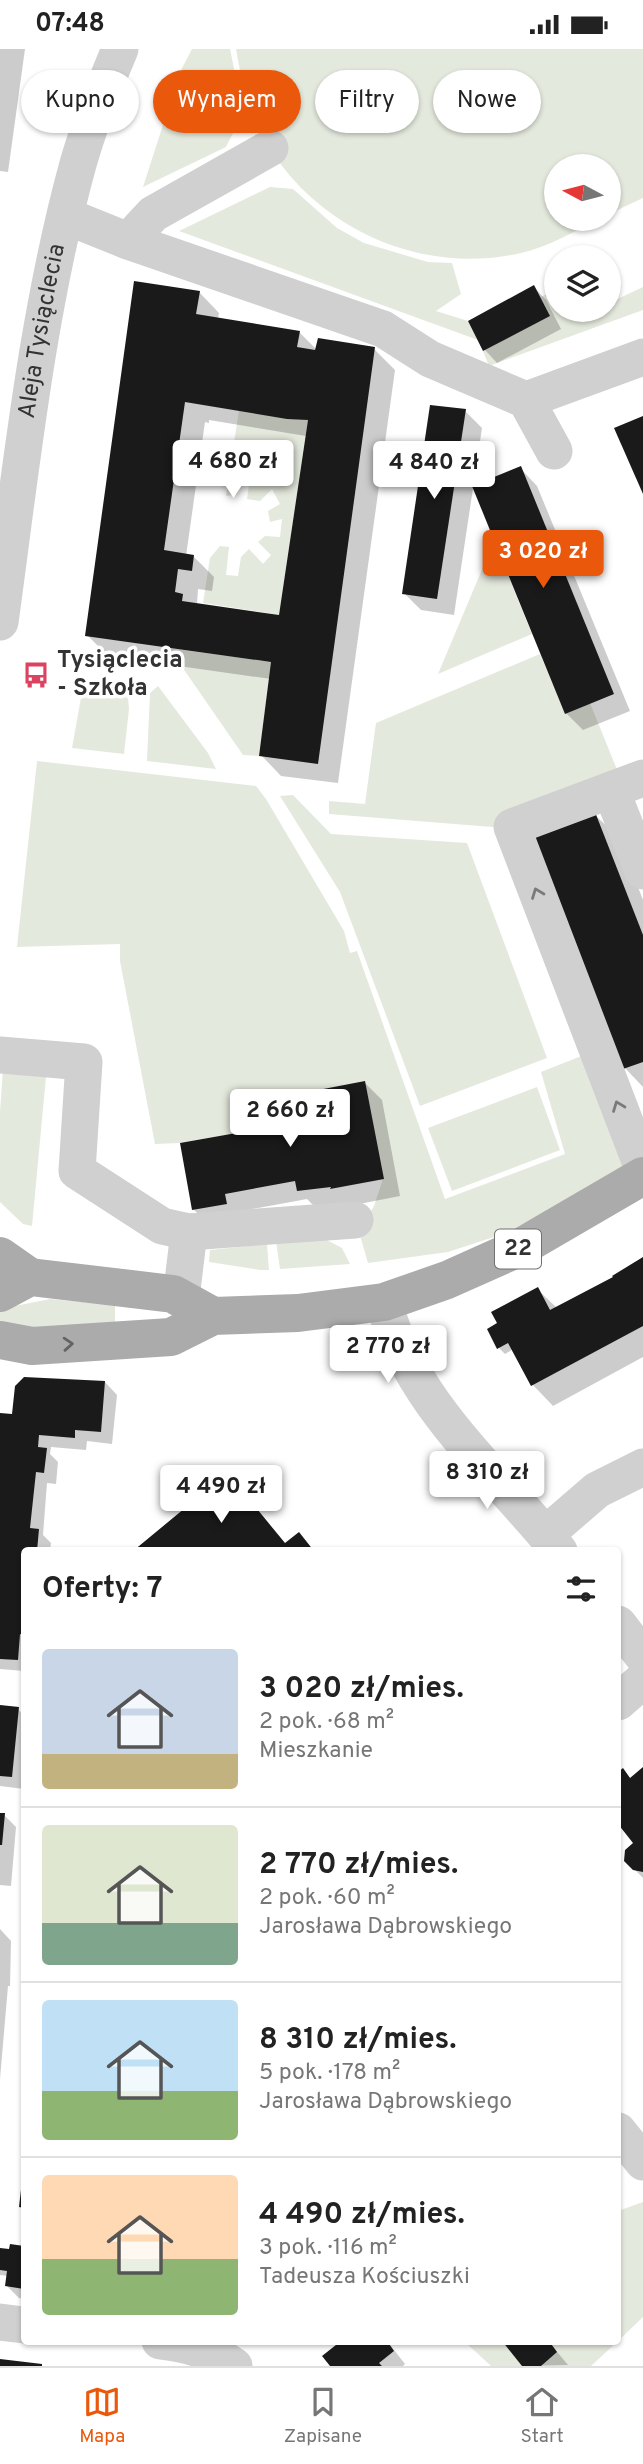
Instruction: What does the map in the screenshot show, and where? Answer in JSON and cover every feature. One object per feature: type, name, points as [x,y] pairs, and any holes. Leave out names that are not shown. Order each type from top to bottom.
[{"type":"main road","name":"22","points":[[10,1275],[173,1294],[197,1307],[298,1313],[384,1302],[447,1280],[521,1247],[643,1176]]},
{"type":"main road","name":"22","points":[[0,1340],[32,1346],[171,1337],[197,1307]]},
{"type":"street","name":"Aleja Tysiąclecia","points":[[0,622],[34,381],[66,216],[93,114],[120,49]]},
{"type":"street","points":[[128,241],[153,214],[270,148]]},
{"type":"street","points":[[66,216],[128,241],[383,329],[430,359],[526,400],[554,451]]},
{"type":"street","points":[[526,400],[643,357]]},
{"type":"street","points":[[643,871],[627,784],[512,827],[643,1169]]},
{"type":"street","points":[[0,1055],[84,1062],[77,1171],[162,1226],[189,1232],[355,1220]]},
{"type":"street","points":[[189,1232],[197,1307]]},
{"type":"street","points":[[384,1302],[391,1328],[418,1381],[459,1435],[552,1542],[597,1490],[643,1467]]},
{"type":"street","points":[[621,1628],[643,1656]]},
{"type":"street","points":[[621,1699],[643,1680]]},
{"type":"street","points":[[621,2135],[643,2162]]},
{"type":"street","points":[[0,2322],[21,2325]]},
{"type":"street","points":[[182,2345],[228,2355]]},
{"type":"shaded area","points":[[192,49],[230,49],[234,70],[181,70]]},
{"type":"shaded area","points":[[236,49],[643,49],[643,198],[621,208],[621,154],[544,154],[544,231],[576,231],[521,253],[482,259],[444,257],[406,250],[370,236],[337,217],[307,193],[281,164],[261,133],[301,133],[301,70],[240,70]]},
{"type":"shaded area","points":[[160,133],[233,133],[226,147],[143,187]]},
{"type":"shaded area","points":[[270,187],[293,189],[337,228],[364,243],[428,262],[452,263],[461,294],[436,311],[468,321],[478,340],[179,231]]},
{"type":"shaded area","points":[[643,287],[643,310],[621,318],[621,297]]},
{"type":"shaded area","points":[[544,319],[544,322],[610,322],[489,366],[483,351]]},
{"type":"shaded area","points":[[239,410],[308,420],[279,615],[203,603],[210,558],[220,546],[229,547],[226,575],[238,576],[241,557],[249,549],[263,564],[271,555],[258,542],[265,536],[280,537],[282,519],[270,522],[268,511],[280,504],[272,489],[260,501],[247,499],[250,478],[240,477],[237,494],[226,496]]},
{"type":"shaded area","points":[[494,541],[532,634],[438,674]]},
{"type":"shaded area","points":[[169,648],[271,662],[259,756],[243,755]]},
{"type":"shaded area","points":[[540,654],[565,713],[590,703],[620,777],[505,828],[329,814],[329,801],[365,804],[376,723]]},
{"type":"shaded area","points":[[84,681],[117,682],[127,686],[129,709],[124,754],[72,748]]},
{"type":"shaded area","points":[[158,686],[208,753],[216,769],[147,761],[150,693]]},
{"type":"shaded area","points":[[37,761],[256,786],[344,931],[350,953],[357,951],[445,1199],[565,1154],[541,1072],[589,1053],[629,1166],[506,1233],[448,1252],[368,1263],[359,1232],[374,1206],[383,1179],[365,1082],[313,1091],[314,1099],[267,1108],[270,1127],[180,1143],[155,1144],[120,961],[120,944],[17,947]]},
{"type":"shaded area","points":[[293,795],[331,834],[467,843],[547,1058],[420,1106],[340,892],[280,796]]},
{"type":"shaded area","points":[[3,1069],[46,1077],[32,1226],[23,1224],[0,1202]]},
{"type":"shaded area","points":[[537,1087],[560,1150],[452,1191],[428,1128]]},
{"type":"shaded area","points":[[319,1236],[342,1248],[350,1264],[280,1269],[276,1241]]},
{"type":"shaded area","points":[[267,1244],[269,1270],[209,1262],[210,1250]]},
{"type":"shaded area","points":[[50,1299],[115,1305],[115,1323],[34,1330],[0,1325],[0,1309]]},
{"type":"shaded area","points":[[643,2202],[643,2317],[621,2338],[621,2210]]},
{"type":"shaded area","points":[[468,2345],[614,2345],[591,2366],[491,2366]]},
{"type":"building","points":[[134,281],[200,291],[196,314],[300,331],[297,347],[315,350],[318,338],[375,347],[318,764],[259,756],[271,662],[85,636]],"holes":[[[185,402],[308,420],[279,615],[182,601],[183,594],[175,592],[178,569],[192,571],[194,555],[164,550]]]},
{"type":"building","points":[[534,285],[544,304],[544,319],[483,351],[468,321]]},
{"type":"building","points":[[430,405],[466,409],[437,599],[402,594]]},
{"type":"building","points":[[643,416],[643,494],[614,428]]},
{"type":"building","points":[[521,466],[614,694],[565,714],[472,486]]},
{"type":"building","points":[[595,812],[643,935],[643,1062],[623,1069],[532,836]]},
{"type":"building","points":[[365,1081],[384,1179],[330,1189],[331,1187],[297,1191],[295,1181],[225,1194],[227,1204],[192,1210],[180,1143],[270,1127],[267,1108],[314,1099],[313,1091]]},
{"type":"building","points":[[643,1257],[643,1326],[531,1386],[508,1343],[497,1349],[487,1329],[497,1323],[491,1312],[538,1287],[550,1310],[613,1277]]},
{"type":"building","points":[[24,1377],[105,1381],[101,1432],[75,1430],[75,1438],[39,1435],[38,1447],[47,1448],[44,1473],[36,1472],[30,1528],[39,1529],[37,1547],[21,1547],[21,1634],[18,1660],[0,1659],[0,1413],[12,1414],[15,1386]]},
{"type":"building","points":[[231,1470],[247,1489],[243,1492],[285,1543],[299,1532],[311,1547],[138,1547]]},
{"type":"building","points":[[0,1705],[19,1707],[12,1777],[0,1776]]},
{"type":"building","points":[[643,1767],[643,1872],[633,1870],[624,1861],[625,1850],[633,1843],[621,1828],[621,1770],[623,1768],[630,1778]]},
{"type":"building","points":[[0,1813],[5,1813],[2,1845],[0,1845]]},
{"type":"building","points":[[10,2244],[21,2246],[21,2289],[5,2286],[7,2271],[0,2270],[0,2248],[9,2249]]},
{"type":"building","points":[[336,2345],[390,2345],[394,2351],[379,2363],[382,2366],[330,2366],[322,2356]]},
{"type":"building","points":[[505,2345],[552,2345],[557,2352],[541,2366],[522,2366]]},
{"type":"building","points":[[0,2359],[42,2364],[42,2366],[0,2366]]},
{"type":"place","name":"Tysiąclecia - Szkoła","points":[[36,675]]}]
